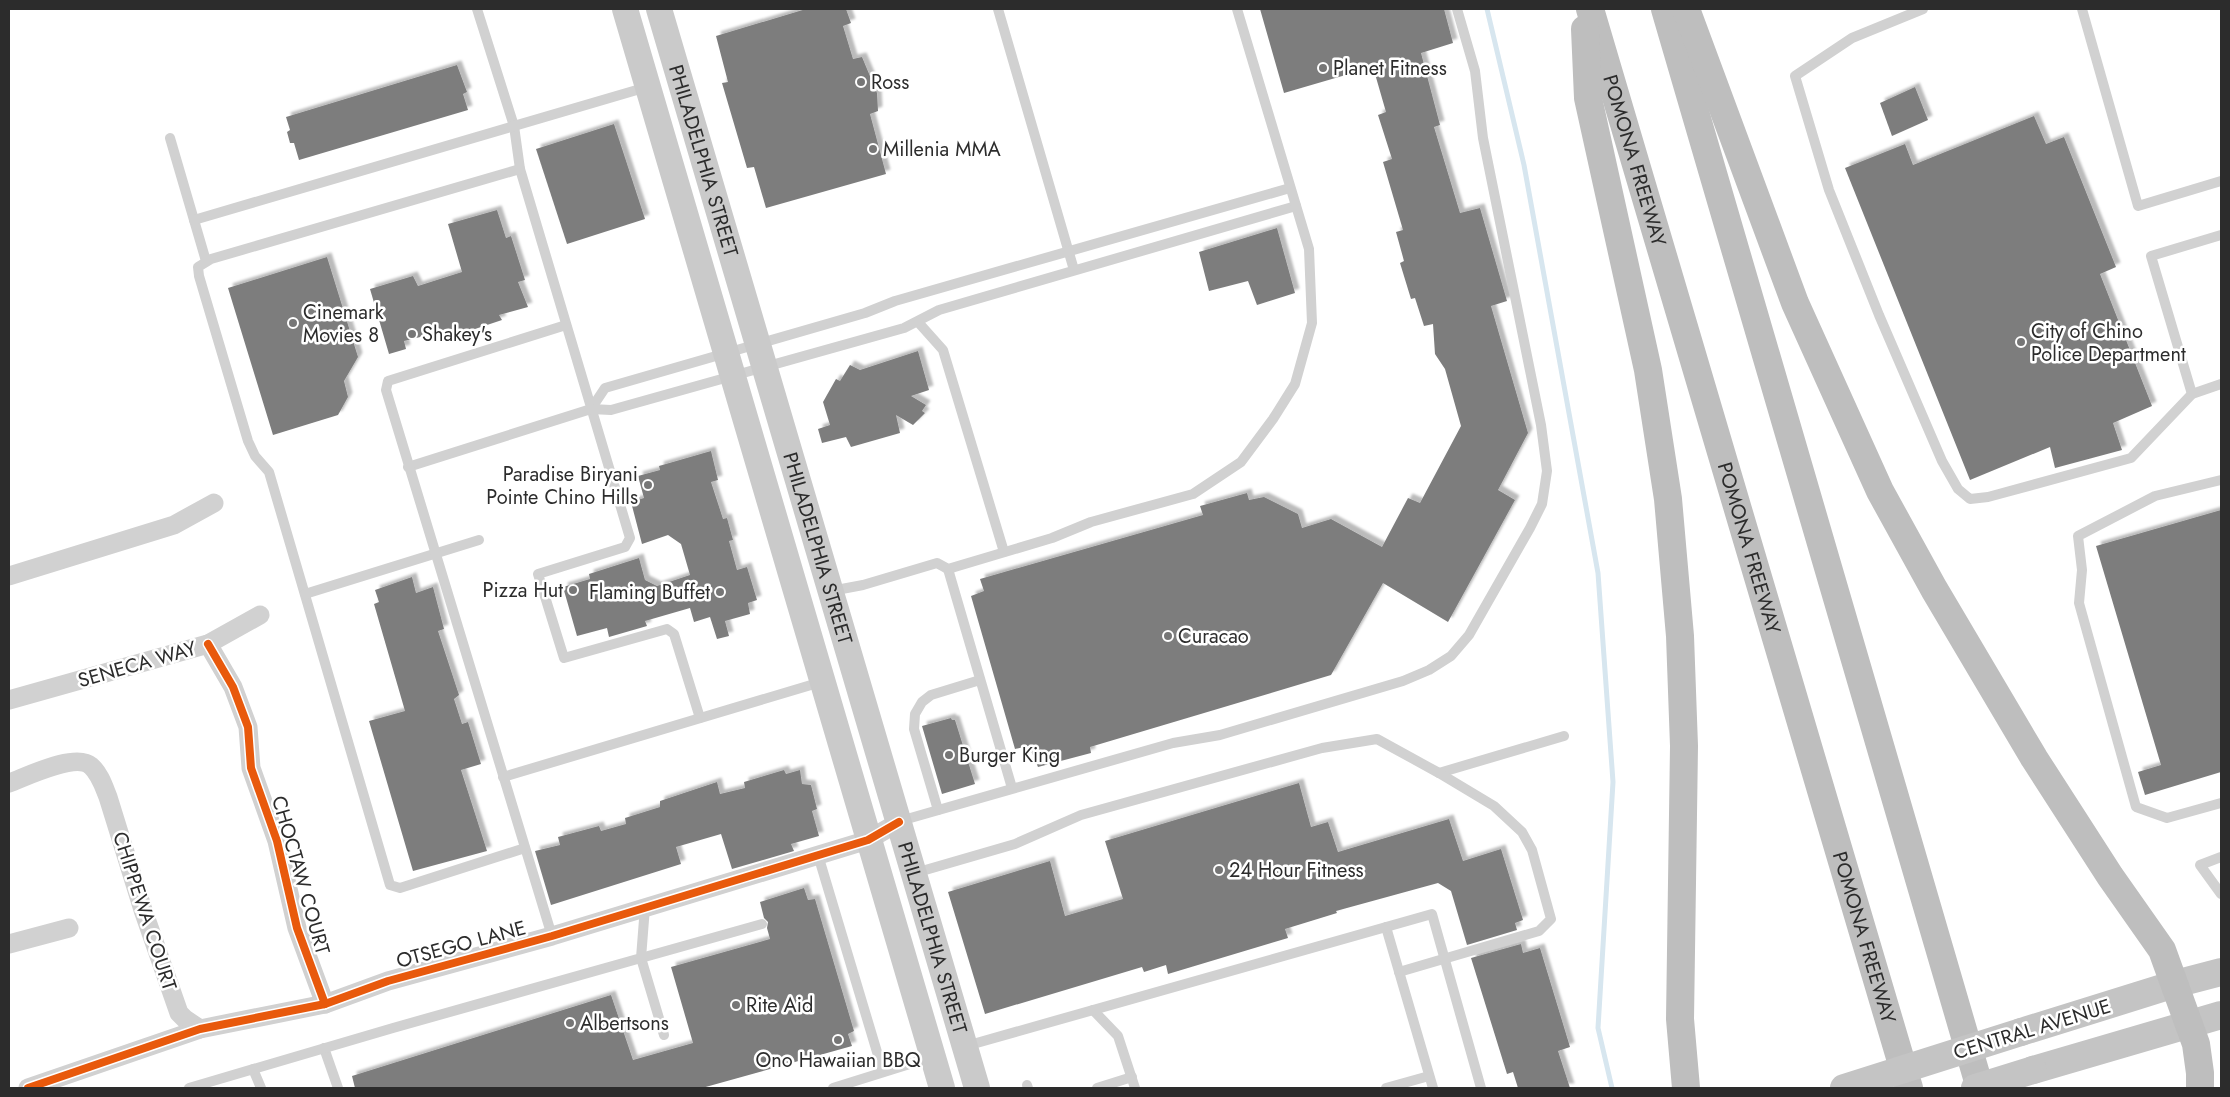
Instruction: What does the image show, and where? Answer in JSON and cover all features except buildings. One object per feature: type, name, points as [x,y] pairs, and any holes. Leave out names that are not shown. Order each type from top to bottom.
[{"type":"highway","points":[[1585,9],[1588,98],[1648,370],[1668,499],[1680,636],[1684,746],[1680,1019],[1686,1088]]},
{"type":"highway","name":"POMONA FREEWAY","points":[[1590,9],[1909,1088]]},
{"type":"highway","points":[[1665,9],[1980,1088]]},
{"type":"highway","points":[[1686,9],[1795,303],[1880,491],[1934,589],[2034,758],[2110,876],[2162,950],[2176,984],[2196,1044],[2200,1088]]},
{"type":"main road","name":"PHILADELPHIA STREET","points":[[626,9],[942,1088]]},
{"type":"main road","name":"PHILADELPHIA STREET","points":[[659,9],[978,1088]]},
{"type":"main road","name":"CENTRAL AVENUE","points":[[1844,1088],[2176,984],[2221,972]]},
{"type":"main road","points":[[912,986],[935,1007],[943,1034],[950,1042],[958,1047],[965,1046]]},
{"type":"main road","name":"CENTRAL AVENUE","points":[[1974,1088],[2221,1016]]},
{"type":"street","points":[[9,576],[174,526],[214,503]]},
{"type":"street","name":"SENECA WAY","points":[[9,700],[208,644],[260,615]]},
{"type":"street","name":"CHOCTAW COURT","points":[[208,644],[234,688],[248,727],[251,768],[278,841],[297,928],[325,1004]]},
{"type":"street","name":"CHIPPEWA COURT","points":[[9,783],[60,763],[91,765],[103,783],[143,910],[179,1013],[200,1029]]},
{"type":"street","name":"OTSEGO LANE","points":[[28,1088],[200,1029],[325,1004],[388,980],[552,936],[868,840],[899,822]]},
{"type":"street","points":[[9,944],[69,928]]},
{"type":"lane","points":[[477,9],[514,126],[520,169],[630,538],[625,547],[538,574],[564,658],[667,629],[674,634],[700,718]]},
{"type":"lane","points":[[998,9],[1074,270]]},
{"type":"lane","points":[[830,591],[863,584],[937,563],[948,568],[1052,538],[1091,522],[1193,494],[1241,462],[1273,419],[1294,384],[1312,323],[1309,249],[1237,9]]},
{"type":"lane","points":[[899,822],[1173,743],[1220,735],[1403,681],[1429,670],[1451,656],[1469,635],[1484,612],[1542,504],[1547,471],[1541,425],[1483,138],[1475,72],[1457,9]]},
{"type":"lane","points":[[1923,9],[1852,38],[1795,76],[1833,199],[1883,325],[1942,461],[1958,489],[1970,499],[1988,498],[2131,458],[2192,394],[2221,384]]},
{"type":"lane","points":[[2082,9],[2138,206],[2221,181]]},
{"type":"lane","points":[[194,220],[648,86]]},
{"type":"lane","points":[[170,138],[206,261]]},
{"type":"lane","points":[[520,169],[206,261],[198,267],[201,285],[248,441],[256,456],[269,472],[390,885],[400,888],[525,848]]},
{"type":"lane","points":[[408,468],[592,409],[611,410],[730,364],[761,356],[895,301],[1290,188]]},
{"type":"lane","points":[[592,409],[605,388],[904,328],[939,310],[1296,206]]},
{"type":"lane","points":[[2192,394],[2151,256],[2221,235]]},
{"type":"lane","points":[[918,322],[943,350],[1004,552]]},
{"type":"lane","points":[[552,936],[408,468],[386,390],[388,381],[566,325]]},
{"type":"lane","points":[[2221,480],[2154,496],[2078,536],[2082,570],[2079,604],[2136,807],[2167,818],[2221,803]]},
{"type":"lane","points":[[305,594],[479,540]]},
{"type":"lane","points":[[948,568],[1012,788]]},
{"type":"lane","points":[[938,810],[914,729],[915,714],[922,702],[931,695],[980,680]]},
{"type":"lane","points":[[503,777],[822,681]]},
{"type":"lane","points":[[1439,772],[1564,736]]},
{"type":"lane","points":[[914,874],[1015,844],[1081,814],[1322,748],[1377,739],[1439,772],[1494,806],[1522,832],[1532,850],[1551,919],[1539,931],[1399,972]]},
{"type":"lane","points":[[818,855],[883,1072]]},
{"type":"lane","points":[[2221,858],[2200,865],[2221,894]]},
{"type":"lane","points":[[645,907],[642,958],[664,1035]]},
{"type":"lane","points":[[965,1046],[1432,914],[1481,1088]]},
{"type":"lane","points":[[189,1088],[762,924]]},
{"type":"lane","points":[[1386,927],[1432,1088]]},
{"type":"lane","points":[[1093,1010],[1118,1036],[1135,1088]]},
{"type":"lane","points":[[324,1048],[338,1088]]},
{"type":"lane","points":[[832,1088],[933,1056]]},
{"type":"lane","points":[[253,1069],[261,1088]]},
{"type":"lane","points":[[1386,1088],[1429,1076]]},
{"type":"lane","points":[[1097,1088],[1132,1077]]},
{"type":"waterway","points":[[1487,9],[1524,165],[1598,573],[1613,782],[1598,1028],[1612,1088]]},
{"type":"cycle path","points":[[208,644],[233,687],[248,727],[251,768],[277,841],[297,928],[325,1004]]},
{"type":"cycle path","points":[[28,1088],[200,1029],[325,1004],[388,981],[552,936],[868,840],[899,822]]},
{"type":"place","name":"Planet Fitness","points":[[1323,68]]},
{"type":"place","name":"Ross","points":[[861,82]]},
{"type":"place","name":"Millenia MMA","points":[[873,149]]},
{"type":"place","name":"Cinemark Movies 8","points":[[293,323]]},
{"type":"place","name":"Shakey's","points":[[412,334]]},
{"type":"place","name":"City of Chino Police Department","points":[[2021,342]]},
{"type":"place","name":"Paradise Biryani Pointe Chino Hills","points":[[648,485]]},
{"type":"place","name":"Pizza Hut","points":[[573,590]]},
{"type":"place","name":"Flaming Buffet","points":[[720,592]]},
{"type":"place","name":"Curacao","points":[[1168,636]]},
{"type":"place","name":"Burger King","points":[[949,755]]},
{"type":"place","name":"24 Hour Fitness","points":[[1219,870]]},
{"type":"place","name":"Rite Aid","points":[[736,1005]]},
{"type":"place","name":"Albertsons","points":[[570,1023]]},
{"type":"place","name":"Ono Hawaiian BBQ","points":[[838,1040]]}]
